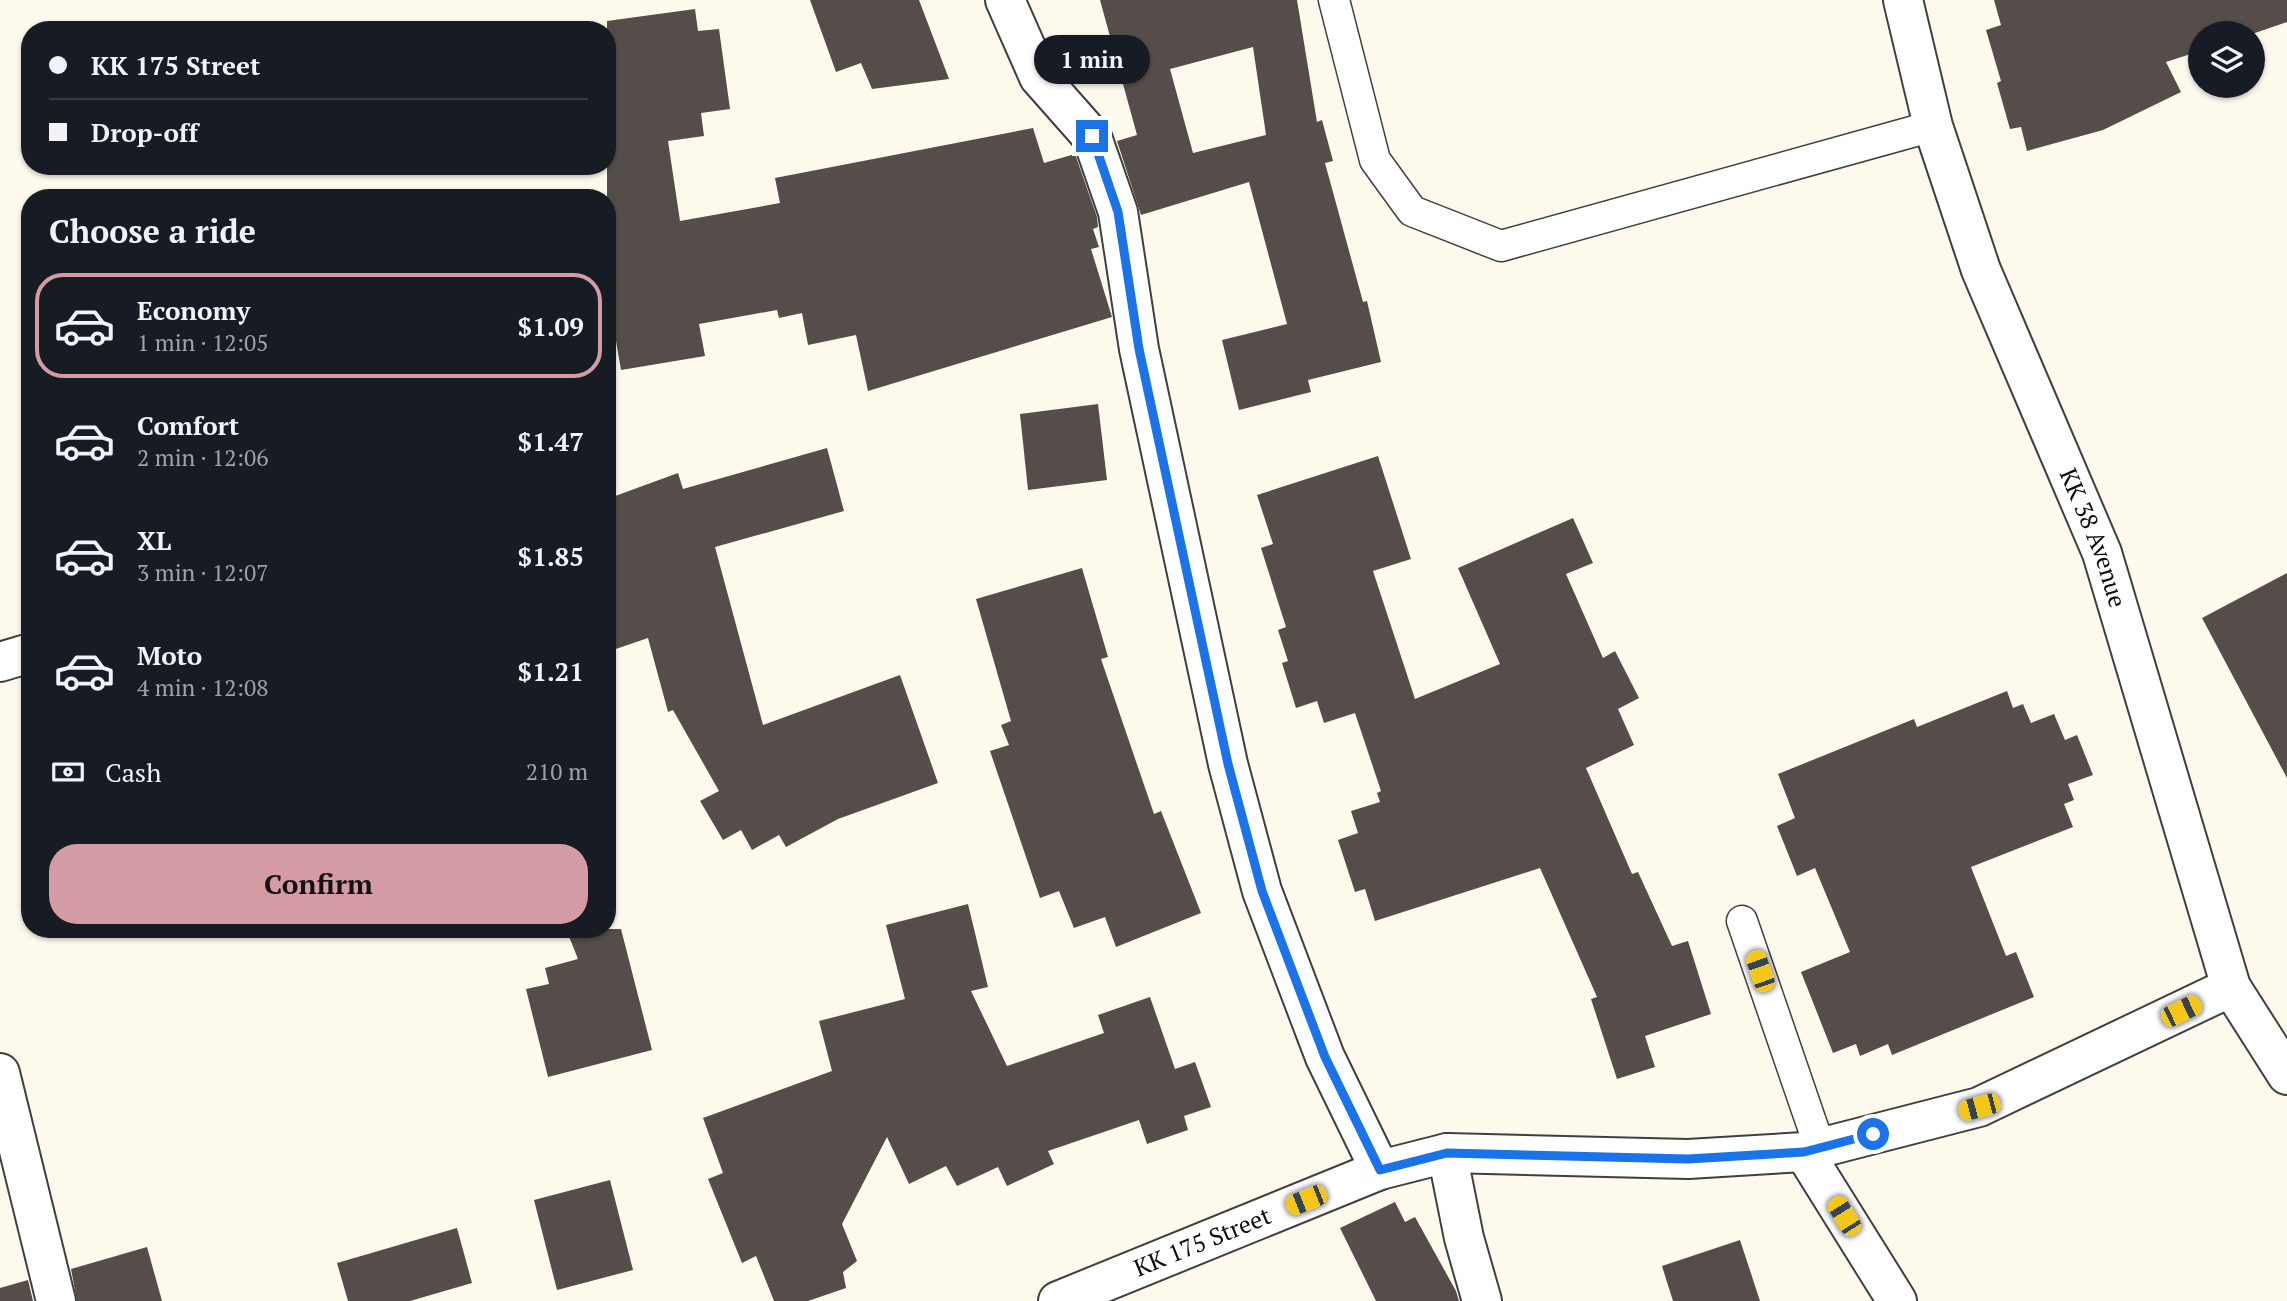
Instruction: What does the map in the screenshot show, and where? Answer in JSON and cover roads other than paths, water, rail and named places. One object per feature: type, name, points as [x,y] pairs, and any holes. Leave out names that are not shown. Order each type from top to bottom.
[{"type":"street","points":[[1006,0],[1039,77],[1092,136],[1118,212],[1142,363],[1228,764],[1262,891],[1325,1057],[1380,1170]]},
{"type":"street","name":"KK 38 Avenue","points":[[1903,0],[1933,126],[1981,270],[2102,553],[2231,987],[2287,1075]]},
{"type":"street","points":[[0,662],[21,656]]},
{"type":"street","name":"KK 175 Street","points":[[1058,1301],[1380,1170],[1447,1153],[1688,1159],[1812,1150],[1979,1107],[2231,987]]},
{"type":"street","points":[[0,1073],[55,1301]]},
{"type":"street","points":[[1812,1150],[1896,1301]]},
{"type":"street","points":[[1447,1153],[1464,1238],[1482,1301]]},
{"type":"lane","points":[[1334,0],[1375,160],[1412,211],[1501,246],[1933,126]]},
{"type":"lane","points":[[1742,920],[1812,1150]]}]
